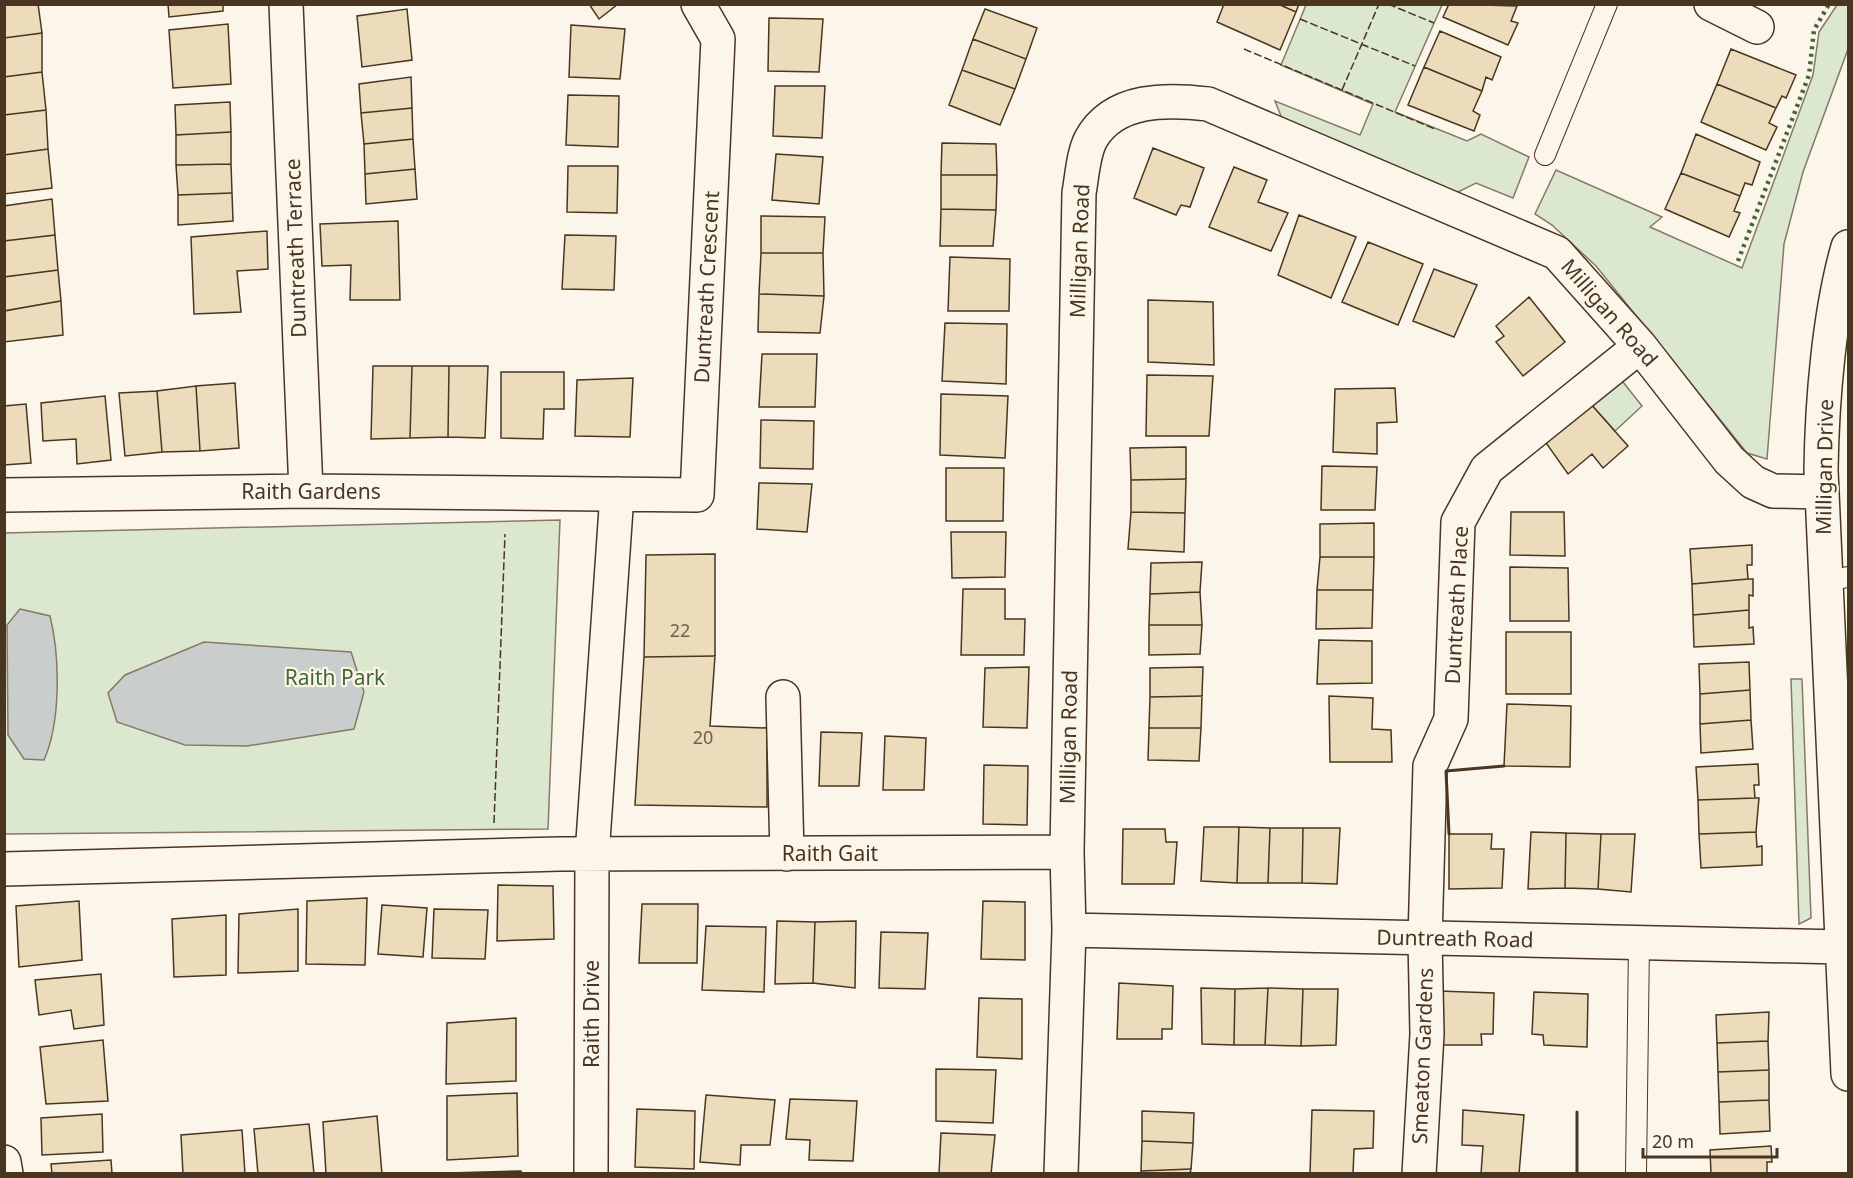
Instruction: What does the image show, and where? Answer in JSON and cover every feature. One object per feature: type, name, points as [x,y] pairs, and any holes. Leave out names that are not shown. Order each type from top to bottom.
[{"type":"street","name":"Duntreath Terrace","points":[[286,4],[306,491]]},
{"type":"street","name":"Duntreath Crescent","points":[[617,494],[697,495],[718,39],[698,4]]},
{"type":"street","points":[[1711,4],[1757,27]]},
{"type":"street","name":"Milligan Road","points":[[1061,1173],[1069,930],[1067,852],[1078,193],[1091,140],[1109,118],[1126,108],[1173,99],[1208,104],[1557,253],[1640,346],[1729,460],[1753,482],[1773,491],[1822,492]]},
{"type":"street","name":"Milligan Drive","points":[[1844,878],[1837,579],[1822,492],[1822,419],[1840,274],[1848,247]]},
{"type":"street","name":"Duntreath Place","points":[[1425,939],[1430,766],[1451,719],[1458,522],[1487,470],[1640,346]]},
{"type":"street","name":"Raith Gardens","points":[[4,495],[306,491],[617,494]]},
{"type":"street","name":"Raith Drive","points":[[591,1173],[592,855],[617,494]]},
{"type":"street","points":[[783,697],[787,854]]},
{"type":"street","name":"Raith Gait","points":[[592,855],[1067,852]]},
{"type":"street","points":[[4,869],[592,855]]},
{"type":"street","points":[[1844,878],[1841,947],[1848,1074]]},
{"type":"street","name":"Duntreath Road","points":[[1069,930],[1841,947]]},
{"type":"street","name":"Smeaton Gardens","points":[[1419,1173],[1427,1034],[1425,939]]},
{"type":"street","points":[[4,1162],[6,1173]]},
{"type":"lane","points":[[1545,155],[1607,4]]},
{"type":"lane","points":[[1636,1173],[1639,943]]},
{"type":"green space","points":[[1306,5],[1442,5],[1395,112],[1467,141],[1481,134],[1529,157],[1513,198],[1476,183],[1450,196],[1285,126],[1275,101],[1360,135],[1373,104],[1281,65]]},
{"type":"green space","points":[[1837,5],[1848,5],[1848,49],[1803,172],[1784,244],[1767,459],[1747,453],[1596,266],[1552,225],[1535,214],[1556,170],[1662,217],[1650,227],[1742,268],[1813,75],[1819,32]]},
{"type":"green space","points":[[1623,382],[1642,406],[1615,431],[1589,402],[1612,383]]},
{"type":"green space","name":"Raith Park","points":[[560,520],[548,829],[5,834],[4,533]]},
{"type":"green space","points":[[1791,679],[1802,679],[1811,918],[1799,924]]},
{"type":"shaded area","points":[[20,609],[50,616],[56,650],[57,689],[54,727],[44,760],[24,759],[8,735],[7,625]]},
{"type":"shaded area","points":[[204,642],[351,652],[364,692],[354,729],[247,746],[185,745],[117,722],[108,693],[125,675]]},
{"type":"building","points":[[4,4],[38,4],[42,33],[4,38]]},
{"type":"building","points":[[168,4],[223,4],[223,11],[169,17]]},
{"type":"building","points":[[589,4],[618,4],[599,19]]},
{"type":"building","points":[[1224,4],[1278,4],[1296,12],[1280,50],[1217,22]]},
{"type":"building","points":[[1278,4],[1299,4],[1296,12]]},
{"type":"building","points":[[1449,4],[1517,6],[1511,21],[1518,23],[1508,45],[1443,17]]},
{"type":"building","points":[[407,9],[412,60],[362,67],[357,16]]},
{"type":"building","points":[[985,9],[1037,28],[1026,59],[973,39]]},
{"type":"building","points":[[769,18],[823,19],[819,72],[768,71]]},
{"type":"building","points":[[228,24],[231,84],[173,88],[169,30]]},
{"type":"building","points":[[571,25],[625,29],[620,79],[569,77]]},
{"type":"building","points":[[1440,31],[1501,57],[1492,80],[1486,77],[1482,91],[1424,67]]},
{"type":"building","points":[[42,33],[42,72],[4,77],[4,38]]},
{"type":"building","points":[[973,39],[1026,59],[1015,89],[962,70]]},
{"type":"building","points":[[1731,49],[1796,75],[1786,98],[1782,96],[1776,108],[1717,84]]},
{"type":"building","points":[[1424,67],[1482,91],[1473,111],[1480,115],[1474,131],[1408,105]]},
{"type":"building","points":[[962,70],[1015,89],[1000,125],[949,105]]},
{"type":"building","points":[[42,72],[46,110],[4,115],[4,77]]},
{"type":"building","points":[[411,77],[412,108],[361,113],[359,84]]},
{"type":"building","points":[[1717,84],[1776,108],[1769,123],[1777,127],[1766,150],[1701,122]]},
{"type":"building","points":[[775,86],[825,86],[822,138],[773,136]]},
{"type":"building","points":[[568,95],[619,96],[618,147],[566,145]]},
{"type":"building","points":[[230,102],[231,132],[176,135],[175,105]]},
{"type":"building","points":[[412,108],[413,139],[364,144],[361,113]]},
{"type":"building","points":[[46,110],[48,149],[4,155],[4,115]]},
{"type":"building","points":[[231,132],[231,164],[176,165],[176,135]]},
{"type":"building","points":[[1696,134],[1760,162],[1752,185],[1745,183],[1740,196],[1681,173]]},
{"type":"building","points":[[413,139],[415,169],[365,174],[364,144]]},
{"type":"building","points":[[942,143],[996,144],[997,175],[941,175]]},
{"type":"building","points":[[1153,148],[1204,168],[1190,207],[1181,205],[1176,215],[1134,198]]},
{"type":"building","points":[[48,149],[52,188],[4,194],[4,155]]},
{"type":"building","points":[[776,154],[823,157],[819,204],[772,200]]},
{"type":"building","points":[[231,164],[232,193],[178,195],[176,165]]},
{"type":"building","points":[[568,166],[618,166],[617,213],[567,212]]},
{"type":"building","points":[[1234,167],[1267,180],[1258,202],[1288,213],[1271,251],[1209,227]]},
{"type":"building","points":[[415,169],[417,199],[366,204],[365,174]]},
{"type":"building","points":[[1681,173],[1740,196],[1734,211],[1740,213],[1729,237],[1665,209]]},
{"type":"building","points":[[941,175],[997,175],[996,210],[941,209]]},
{"type":"building","points":[[232,193],[233,221],[178,225],[178,195]]},
{"type":"building","points":[[52,199],[55,235],[4,241],[4,206]]},
{"type":"building","points":[[941,209],[996,210],[993,246],[940,246]]},
{"type":"building","points":[[1299,215],[1356,237],[1331,298],[1278,275]]},
{"type":"building","points":[[761,216],[825,217],[823,253],[761,253]]},
{"type":"building","points":[[398,221],[400,300],[350,300],[351,265],[322,266],[320,224]]},
{"type":"building","points":[[267,231],[268,269],[237,271],[241,312],[194,314],[191,237]]},
{"type":"building","points":[[55,235],[58,270],[4,277],[4,241]]},
{"type":"building","points":[[565,235],[616,236],[614,290],[562,289]]},
{"type":"building","points":[[1368,242],[1423,264],[1398,325],[1342,302]]},
{"type":"building","points":[[761,253],[823,253],[824,296],[759,294]]},
{"type":"building","points":[[950,257],[1010,259],[1009,311],[948,311]]},
{"type":"building","points":[[1434,269],[1477,285],[1454,337],[1413,321]]},
{"type":"building","points":[[58,270],[61,301],[4,311],[4,277]]},
{"type":"building","points":[[759,294],[824,296],[820,333],[758,332]]},
{"type":"building","points":[[1529,297],[1565,342],[1523,376],[1496,342],[1504,336],[1496,326]]},
{"type":"building","points":[[1148,300],[1213,302],[1214,365],[1148,362]]},
{"type":"building","points":[[61,301],[63,335],[4,342],[4,311]]},
{"type":"building","points":[[945,323],[1007,324],[1006,384],[942,381]]},
{"type":"building","points":[[762,354],[817,354],[815,407],[759,407]]},
{"type":"building","points":[[373,366],[412,366],[410,438],[371,439]]},
{"type":"building","points":[[412,366],[449,366],[448,437],[410,438]]},
{"type":"building","points":[[449,366],[488,366],[485,438],[448,437]]},
{"type":"building","points":[[501,372],[564,372],[564,409],[544,409],[543,439],[501,438]]},
{"type":"building","points":[[1147,375],[1213,376],[1209,436],[1146,436]]},
{"type":"building","points":[[633,378],[630,437],[575,436],[577,380]]},
{"type":"building","points":[[235,383],[239,448],[200,451],[196,386]]},
{"type":"building","points":[[196,386],[200,451],[162,452],[157,391]]},
{"type":"building","points":[[1395,388],[1397,422],[1377,423],[1377,454],[1333,452],[1335,389]]},
{"type":"building","points":[[157,391],[162,452],[125,456],[119,393]]},
{"type":"building","points":[[941,394],[1008,396],[1005,458],[940,455]]},
{"type":"building","points":[[105,396],[111,460],[77,464],[76,439],[43,441],[41,403]]},
{"type":"building","points":[[1589,402],[1628,446],[1603,468],[1592,454],[1568,474],[1544,440]]},
{"type":"building","points":[[26,404],[31,463],[4,465],[4,406]]},
{"type":"building","points":[[761,420],[814,421],[813,469],[760,468]]},
{"type":"building","points":[[1186,447],[1186,479],[1131,480],[1130,448]]},
{"type":"building","points":[[1322,466],[1377,467],[1375,510],[1321,510]]},
{"type":"building","points":[[946,468],[1004,468],[1003,521],[946,521]]},
{"type":"building","points":[[1186,479],[1185,513],[1131,512],[1131,480]]},
{"type":"building","points":[[759,483],[812,484],[807,532],[757,529]]},
{"type":"building","points":[[1131,512],[1185,513],[1184,552],[1128,549]]},
{"type":"building","points":[[1511,512],[1564,512],[1565,556],[1510,555]]},
{"type":"building","points":[[1374,523],[1374,557],[1320,557],[1320,524]]},
{"type":"building","points":[[951,532],[1006,532],[1005,577],[952,578]]},
{"type":"building","points":[[1752,545],[1752,565],[1747,565],[1748,579],[1692,584],[1690,549]]},
{"type":"building","points":[[715,554],[715,656],[644,657],[646,555]]},
{"type":"building","points":[[1320,557],[1374,557],[1373,590],[1317,590]]},
{"type":"building","points":[[1202,562],[1200,592],[1150,594],[1151,563]]},
{"type":"building","points":[[1510,567],[1568,568],[1569,621],[1510,621]]},
{"type":"building","points":[[1753,579],[1753,596],[1749,595],[1749,610],[1693,615],[1692,584]]},
{"type":"building","points":[[963,589],[1005,589],[1005,619],[1025,619],[1024,655],[961,655]]},
{"type":"building","points":[[1317,590],[1373,590],[1372,628],[1316,629]]},
{"type":"building","points":[[1200,592],[1202,625],[1149,625],[1150,594]]},
{"type":"building","points":[[1749,610],[1749,628],[1753,627],[1754,644],[1694,647],[1693,615]]},
{"type":"building","points":[[1149,625],[1202,625],[1200,654],[1149,655]]},
{"type":"building","points":[[1506,632],[1571,632],[1571,694],[1506,694]]},
{"type":"building","points":[[1319,640],[1372,641],[1372,683],[1317,684]]},
{"type":"building","points":[[715,656],[710,726],[767,728],[767,807],[635,805],[644,657]]},
{"type":"building","points":[[1749,662],[1750,690],[1700,694],[1699,664]]},
{"type":"building","points":[[1029,667],[1027,728],[983,727],[985,668]]},
{"type":"building","points":[[1203,667],[1202,696],[1150,697],[1150,668]]},
{"type":"building","points":[[1750,690],[1751,720],[1700,724],[1700,694]]},
{"type":"building","points":[[1202,696],[1201,728],[1149,728],[1150,697]]},
{"type":"building","points":[[1329,696],[1373,698],[1372,729],[1391,730],[1392,762],[1330,762]]},
{"type":"building","points":[[1507,704],[1571,706],[1570,767],[1504,766]]},
{"type":"building","points":[[1751,720],[1753,749],[1701,753],[1700,724]]},
{"type":"building","points":[[1149,728],[1201,728],[1199,761],[1148,760]]},
{"type":"building","points":[[821,732],[862,733],[859,786],[819,786]]},
{"type":"building","points":[[885,736],[926,738],[924,790],[883,790]]},
{"type":"building","points":[[1758,764],[1759,785],[1754,785],[1755,798],[1698,800],[1696,767]]},
{"type":"building","points":[[984,765],[1028,766],[1027,825],[983,824]]},
{"type":"building","points":[[1759,798],[1756,832],[1699,834],[1698,800]]},
{"type":"building","points":[[1204,827],[1239,827],[1237,883],[1201,881]]},
{"type":"building","points":[[1239,827],[1270,828],[1268,883],[1237,883]]},
{"type":"building","points":[[1270,828],[1303,828],[1302,883],[1268,883]]},
{"type":"building","points":[[1303,828],[1340,828],[1337,884],[1302,883]]},
{"type":"building","points":[[1123,829],[1165,829],[1166,842],[1177,842],[1174,884],[1122,884]]},
{"type":"building","points":[[1531,832],[1566,833],[1565,888],[1528,889]]},
{"type":"building","points":[[1756,832],[1757,847],[1762,846],[1762,865],[1701,868],[1699,834]]},
{"type":"building","points":[[1566,833],[1601,834],[1598,889],[1565,888]]},
{"type":"building","points":[[1449,834],[1492,834],[1491,849],[1504,849],[1502,888],[1449,889]]},
{"type":"building","points":[[1601,834],[1635,834],[1631,892],[1598,889]]},
{"type":"building","points":[[498,885],[553,886],[554,939],[497,941]]},
{"type":"building","points":[[367,898],[365,965],[306,964],[307,901]]},
{"type":"building","points":[[79,901],[82,960],[19,967],[16,906]]},
{"type":"building","points":[[983,901],[1025,902],[1025,960],[981,959]]},
{"type":"building","points":[[642,904],[698,904],[697,963],[639,963]]},
{"type":"building","points":[[382,905],[427,908],[423,957],[378,954]]},
{"type":"building","points":[[298,909],[298,971],[238,973],[239,914]]},
{"type":"building","points":[[434,909],[488,910],[485,959],[432,958]]},
{"type":"building","points":[[226,915],[226,975],[174,977],[172,919]]},
{"type":"building","points":[[777,921],[815,922],[813,983],[775,984]]},
{"type":"building","points":[[856,921],[855,988],[813,983],[815,922]]},
{"type":"building","points":[[706,926],[766,927],[764,992],[702,990]]},
{"type":"building","points":[[881,932],[928,933],[925,989],[879,988]]},
{"type":"building","points":[[101,974],[104,1025],[74,1029],[71,1010],[39,1015],[35,980]]},
{"type":"building","points":[[1119,983],[1173,986],[1172,1029],[1162,1029],[1162,1039],[1117,1039]]},
{"type":"building","points":[[1201,988],[1235,989],[1234,1045],[1202,1044]]},
{"type":"building","points":[[1268,988],[1303,989],[1301,1046],[1265,1045]]},
{"type":"building","points":[[1268,988],[1265,1045],[1234,1045],[1235,989]]},
{"type":"building","points":[[1303,989],[1338,989],[1336,1045],[1301,1046]]},
{"type":"building","points":[[1439,991],[1494,993],[1493,1034],[1481,1034],[1482,1045],[1438,1045]]},
{"type":"building","points":[[1534,992],[1588,994],[1587,1047],[1544,1045],[1543,1035],[1532,1034]]},
{"type":"building","points":[[979,998],[1022,999],[1022,1059],[977,1057]]},
{"type":"building","points":[[1769,1012],[1768,1041],[1717,1043],[1716,1015]]},
{"type":"building","points":[[516,1018],[516,1081],[446,1084],[447,1023]]},
{"type":"building","points":[[103,1040],[108,1101],[46,1104],[40,1047]]},
{"type":"building","points":[[1768,1041],[1769,1070],[1718,1072],[1717,1043]]},
{"type":"building","points":[[936,1069],[996,1070],[993,1123],[936,1121]]},
{"type":"building","points":[[1769,1070],[1769,1100],[1719,1102],[1718,1072]]},
{"type":"building","points":[[517,1093],[518,1156],[447,1160],[447,1096]]},
{"type":"building","points":[[706,1095],[775,1100],[770,1145],[741,1145],[740,1165],[700,1162]]},
{"type":"building","points":[[790,1099],[857,1101],[853,1161],[809,1160],[810,1140],[786,1139]]},
{"type":"building","points":[[1769,1100],[1770,1131],[1720,1134],[1719,1102]]},
{"type":"building","points":[[637,1109],[695,1111],[694,1169],[635,1167]]},
{"type":"building","points":[[1312,1110],[1374,1111],[1373,1148],[1354,1149],[1353,1174],[1310,1174]]},
{"type":"building","points":[[1463,1110],[1524,1115],[1519,1174],[1481,1174],[1483,1146],[1462,1145]]},
{"type":"building","points":[[1142,1111],[1194,1113],[1193,1143],[1142,1141]]},
{"type":"building","points":[[102,1114],[103,1152],[42,1155],[41,1118]]},
{"type":"building","points":[[377,1116],[382,1174],[326,1174],[323,1122]]},
{"type":"building","points":[[309,1124],[314,1174],[258,1174],[254,1129]]},
{"type":"building","points":[[242,1130],[245,1174],[183,1174],[181,1135]]},
{"type":"building","points":[[941,1133],[995,1135],[991,1174],[939,1174]]},
{"type":"building","points":[[1142,1141],[1193,1143],[1191,1169],[1141,1171]]},
{"type":"building","points":[[1771,1146],[1772,1162],[1767,1162],[1767,1174],[1711,1174],[1710,1150]]},
{"type":"building","points":[[111,1160],[112,1174],[52,1174],[51,1164]]},
{"type":"building","points":[[1191,1169],[1190,1174],[1141,1174],[1141,1171]]},
{"type":"building","points":[[521,1171],[521,1174],[448,1173]]},
{"type":"hedge","points":[[1738,261],[1809,75],[1814,30],[1829,4]]},
{"type":"fence","points":[[1342,90],[1379,4]]},
{"type":"fence","points":[[1388,4],[1434,23]]},
{"type":"fence","points":[[1300,19],[1415,66]]},
{"type":"fence","points":[[1244,49],[1435,129]]},
{"type":"fence","points":[[494,823],[505,534]]},
{"type":"wall","points":[[1449,834],[1446,771],[1504,766]]},
{"type":"wall","points":[[1577,1112],[1577,1174]]}]
